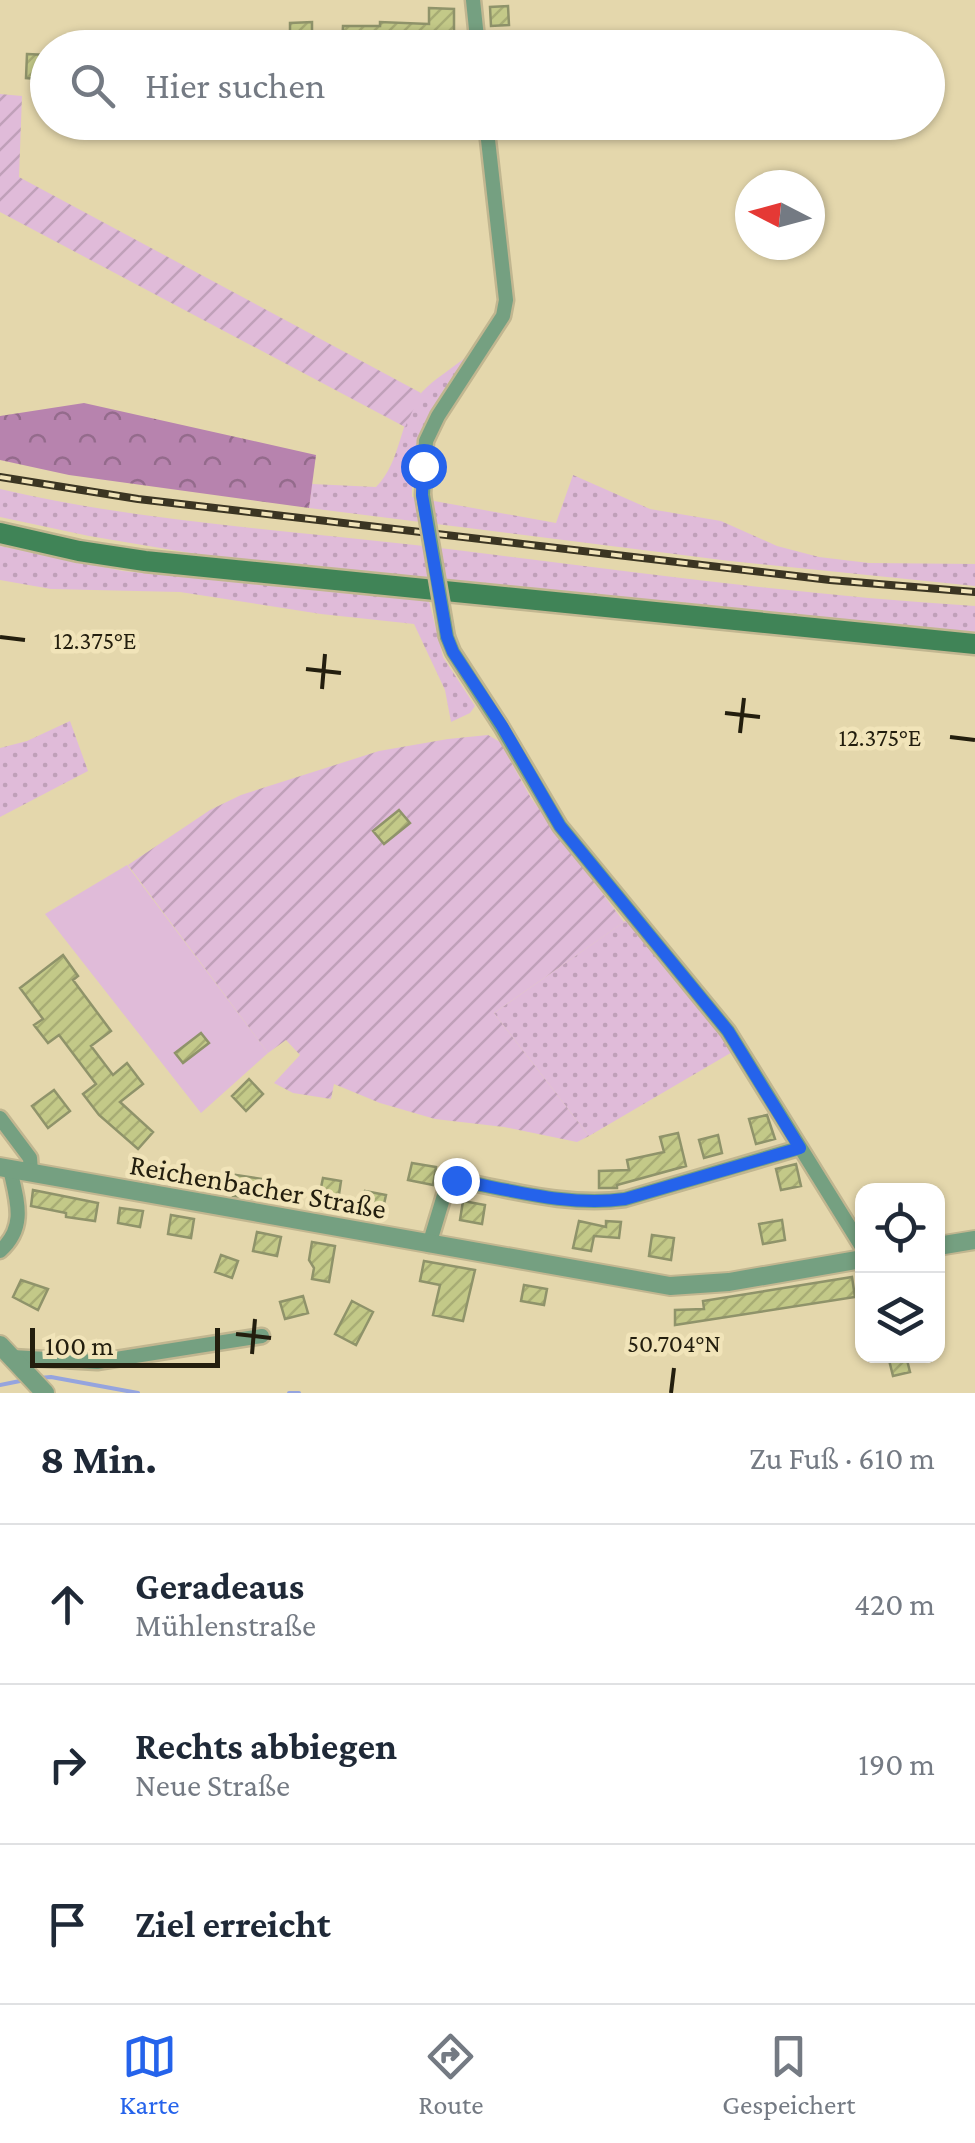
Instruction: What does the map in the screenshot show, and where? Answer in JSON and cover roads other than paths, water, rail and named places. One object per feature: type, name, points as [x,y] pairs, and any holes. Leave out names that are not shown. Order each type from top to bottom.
[{"type":"main road","points":[[0,532],[144,562],[975,644]]},
{"type":"street","points":[[473,0],[476,30]]},
{"type":"street","points":[[488,140],[506,300],[503,316],[426,441],[422,495],[447,637],[560,826],[728,1031],[855,1236]]},
{"type":"street","points":[[0,1118],[30,1158],[31,1172]]},
{"type":"street","points":[[430,1245],[448,1182],[456,1180],[603,1202],[800,1148]]},
{"type":"street","points":[[0,1251],[10,1242],[21,1220],[5,1168]]},
{"type":"street","name":"Reichenbacher Straße","points":[[5,1168],[670,1286],[729,1282],[855,1260]]},
{"type":"street","points":[[945,1245],[975,1240]]},
{"type":"street","points":[[10,1355],[97,1362],[262,1336]]},
{"type":"street","points":[[10,1355],[44,1391]]},
{"type":"waterway","points":[[39,1378],[138,1393]]},
{"type":"waterway","points":[[0,1385],[25,1380]]},
{"type":"waterway","points":[[289,1393],[299,1393]]},
{"type":"railway","points":[[0,477],[138,499],[830,580],[975,592]]}]
